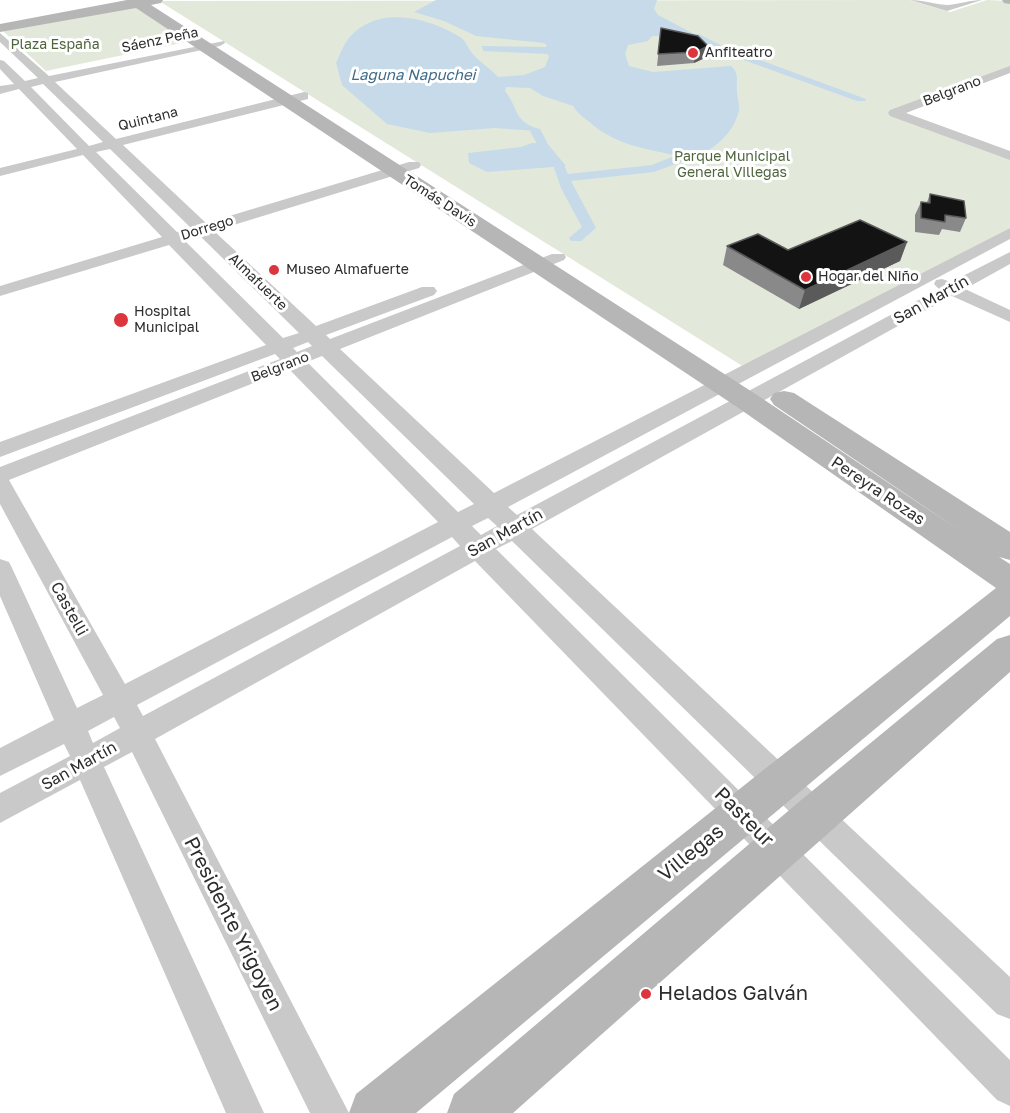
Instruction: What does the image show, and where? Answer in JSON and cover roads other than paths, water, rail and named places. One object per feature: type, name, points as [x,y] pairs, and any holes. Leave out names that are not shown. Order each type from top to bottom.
[{"type":"street","points":[[915,0],[947,8],[977,0]]},
{"type":"street","points":[[0,26],[145,1]]},
{"type":"street","name":"Tomás Davis","points":[[145,1],[289,97]]},
{"type":"street","name":"Almafuerte","points":[[0,36],[515,528]]},
{"type":"street","name":"Tomás Davis","points":[[208,43],[289,97],[741,382]]},
{"type":"street","name":"Sáenz Peña","points":[[0,90],[13,83],[208,43]]},
{"type":"street","name":"Almafuerte","points":[[0,63],[13,83],[83,146],[478,548]]},
{"type":"street","name":"Belgrano","points":[[1010,69],[894,113],[912,120],[1010,82]]},
{"type":"street","name":"Quintana","points":[[0,162],[83,146],[289,97]]},
{"type":"street","points":[[912,120],[1010,156]]},
{"type":"street","name":"Quintana","points":[[0,172],[83,146]]},
{"type":"street","name":"Dorrego","points":[[0,291],[167,232],[397,164]]},
{"type":"street","name":"Dorrego","points":[[108,242],[167,232]]},
{"type":"street","name":"San Martín","points":[[0,809],[515,528],[741,382],[1010,233]]},
{"type":"street","name":"Tomás Davis","points":[[540,256],[658,319]]},
{"type":"street","name":"Belgrano","points":[[0,450],[313,335],[540,256]]},
{"type":"street","name":"Belgrano","points":[[0,475],[295,361],[540,256]]},
{"type":"street","name":"San Martín","points":[[0,763],[491,505],[741,382],[952,289],[1010,257]]},
{"type":"street","points":[[927,277],[1010,317]]},
{"type":"street","name":"Pereyra Rozas","points":[[741,382],[1010,548]]},
{"type":"street","name":"Pereyra Rozas","points":[[741,382],[1010,581]]},
{"type":"street","name":"Castelli","points":[[0,484],[137,734]]},
{"type":"street","points":[[515,528],[1010,1001]]},
{"type":"street","name":"Pasteur","points":[[478,548],[1010,1087]]},
{"type":"street","points":[[0,568],[244,1113]]},
{"type":"street","name":"Villegas","points":[[375,1113],[740,813],[1010,596]]},
{"type":"street","points":[[473,1113],[815,815],[1010,650]]},
{"type":"street","name":"Presidente Yrigoyen","points":[[137,734],[330,1113]]},
{"type":"water","name":"Laguna Napuchei","points":[[436,0],[657,0],[654,9],[658,15],[698,36],[652,36],[648,41],[628,45],[625,54],[629,66],[653,72],[731,66],[737,78],[739,108],[736,119],[722,140],[693,160],[641,148],[617,139],[593,125],[573,106],[543,96],[530,88],[506,87],[505,91],[520,117],[524,122],[536,128],[536,131],[495,128],[430,133],[387,124],[342,85],[336,63],[346,42],[357,30],[370,22],[400,17],[416,19],[446,30],[462,39],[471,52],[498,77],[524,75],[545,67],[549,56],[547,54],[483,51],[482,46],[546,47],[544,43],[476,36],[444,21],[414,12]]},
{"type":"water","points":[[532,143],[547,143],[566,166],[487,172],[469,163],[468,153],[521,147]]},
{"type":"waterway","points":[[696,36],[719,48],[861,99]]},
{"type":"waterway","points":[[536,131],[541,142]]},
{"type":"waterway","points":[[565,178],[654,168],[682,157]]},
{"type":"waterway","points":[[560,168],[567,188],[589,228],[576,238]]},
{"type":"place","name":"Anfiteatro","points":[[693,53]]},
{"type":"place","name":"Museo Almafuerte","points":[[274,270]]},
{"type":"place","name":"Hogar del Niño","points":[[806,277]]},
{"type":"place","name":"Hospital Municipal","points":[[121,320]]},
{"type":"place","name":"Helados Galván","points":[[646,994]]},
{"type":"park label","name":"Plaza España","points":[[55,45]]},
{"type":"park label","name":"Parque Municipal General Villegas","points":[[732,166]]}]
